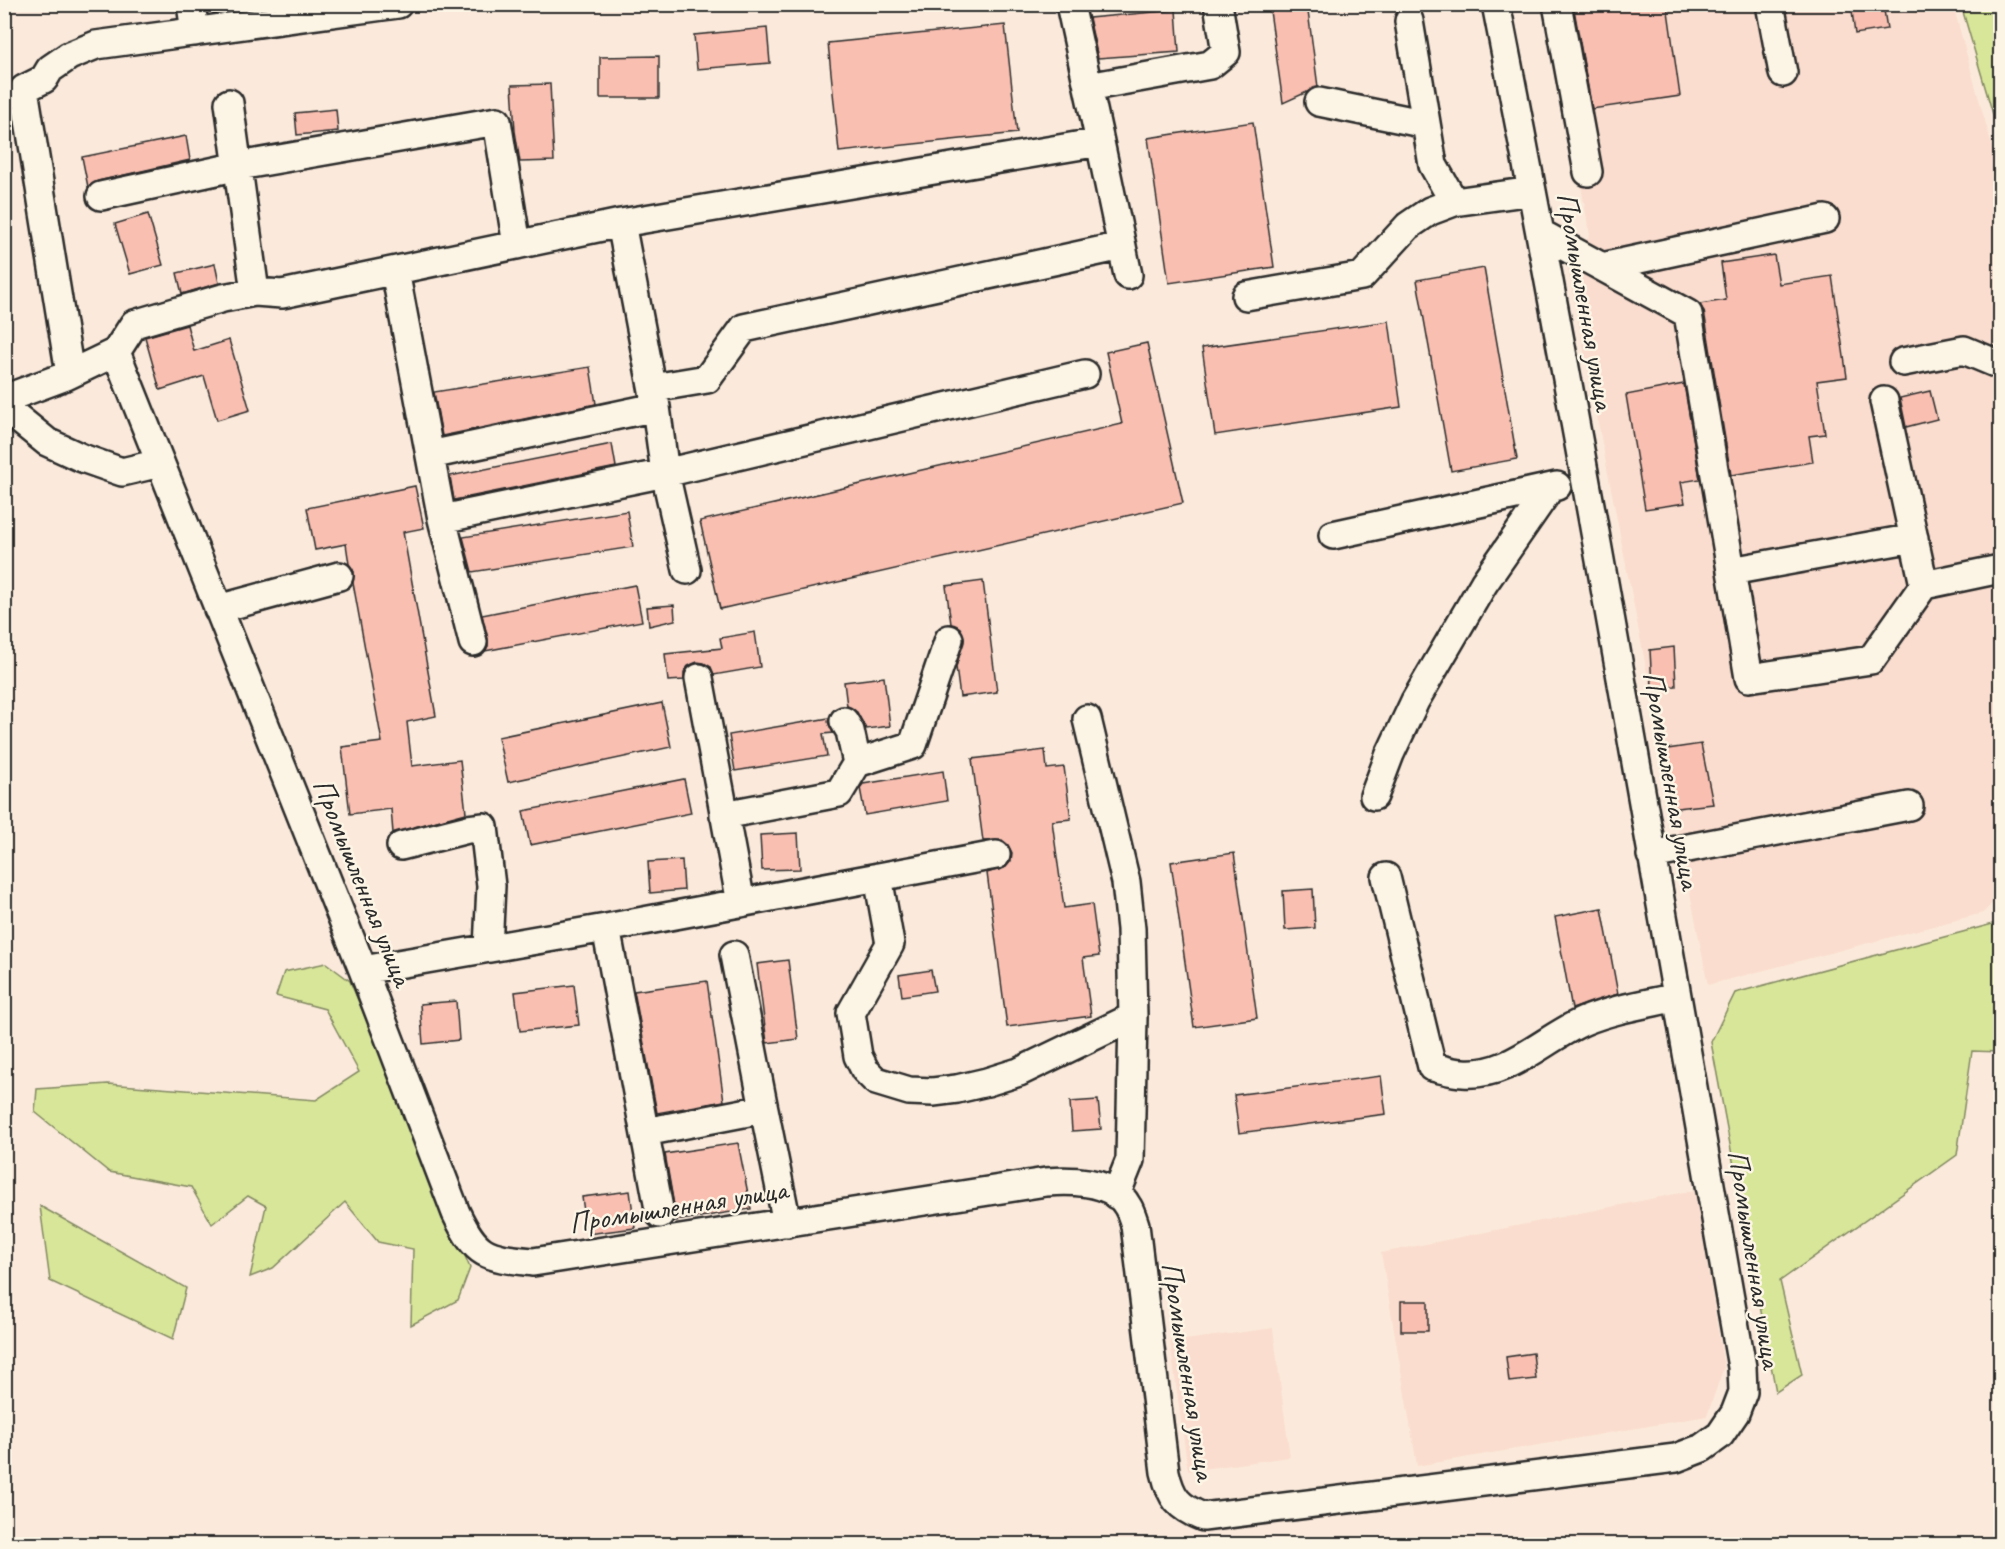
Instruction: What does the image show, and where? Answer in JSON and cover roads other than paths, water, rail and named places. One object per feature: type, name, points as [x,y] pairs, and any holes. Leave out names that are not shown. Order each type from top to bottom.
[{"type":"street","points":[[191,4],[195,32]]},
{"type":"street","points":[[70,374],[14,89],[44,79],[50,69],[69,56],[96,45],[398,4]]},
{"type":"street","points":[[1070,4],[1128,275]]},
{"type":"street","points":[[1088,87],[1210,64],[1226,52],[1218,4]]},
{"type":"street","name":"Промышленная улица","points":[[116,352],[363,970],[456,1213],[468,1238],[486,1255],[533,1262],[1046,1182],[1085,1181],[1101,1186],[1128,1205],[1135,1225],[1165,1472],[1169,1490],[1189,1511],[1203,1517],[1676,1458],[1702,1448],[1720,1435],[1735,1413],[1743,1392],[1742,1368],[1585,480],[1496,4]]},
{"type":"street","points":[[1557,4],[1588,172]]},
{"type":"street","points":[[1770,4],[1783,73]]},
{"type":"street","points":[[1409,21],[1433,165],[1454,202]]},
{"type":"street","points":[[1319,102],[1426,124]]},
{"type":"street","points":[[229,104],[255,292]]},
{"type":"street","points":[[101,196],[239,166],[497,121],[517,245]]},
{"type":"street","points":[[4,399],[70,374],[116,352],[134,324],[223,298],[255,292],[282,294],[621,223],[1100,142]]},
{"type":"street","points":[[1246,296],[1362,276],[1408,226],[1430,210],[1454,202],[1532,190]]},
{"type":"street","points":[[1602,267],[1825,219]]},
{"type":"street","points":[[621,223],[654,397],[665,473],[687,570]]},
{"type":"street","points":[[1540,233],[1688,314],[1749,678],[1871,660],[1924,585],[2001,569]]},
{"type":"street","points":[[430,454],[654,397],[707,379],[744,328],[1122,246]]},
{"type":"street","points":[[395,271],[442,519],[473,642]]},
{"type":"street","points":[[1903,362],[1964,350],[2001,365]]},
{"type":"street","points":[[442,519],[665,473],[1085,374]]},
{"type":"street","points":[[1884,401],[1924,585]]},
{"type":"street","points":[[4,407],[47,442],[82,458],[122,472],[160,463]]},
{"type":"street","points":[[1333,535],[1585,480]]},
{"type":"street","points":[[1374,796],[1390,754],[1415,701],[1484,583],[1550,488]]},
{"type":"street","points":[[1731,571],[1914,538]]},
{"type":"street","points":[[218,609],[339,576]]},
{"type":"street","points":[[724,815],[839,793],[857,763],[913,745],[949,639]]},
{"type":"street","points":[[699,678],[741,903]]},
{"type":"street","points":[[1087,719],[1126,882],[1131,929],[1133,1017],[1130,1160],[1116,1195]]},
{"type":"street","points":[[844,721],[850,731],[857,763]]},
{"type":"street","points":[[1651,855],[1909,806]]},
{"type":"street","points":[[401,846],[484,827],[491,886],[488,948]]},
{"type":"street","points":[[363,970],[606,928],[996,855]]},
{"type":"street","points":[[879,877],[890,944],[851,1013],[858,1056],[864,1070],[876,1081],[909,1091],[933,1092],[987,1082],[1019,1072],[1133,1017]]},
{"type":"street","points":[[1386,877],[1422,1071],[1464,1074],[1496,1069],[1524,1057],[1581,1022],[1602,1014],[1677,997]]},
{"type":"street","points":[[606,928],[660,1215]]},
{"type":"street","points":[[734,955],[787,1222]]},
{"type":"street","points":[[645,1131],[764,1109]]}]
